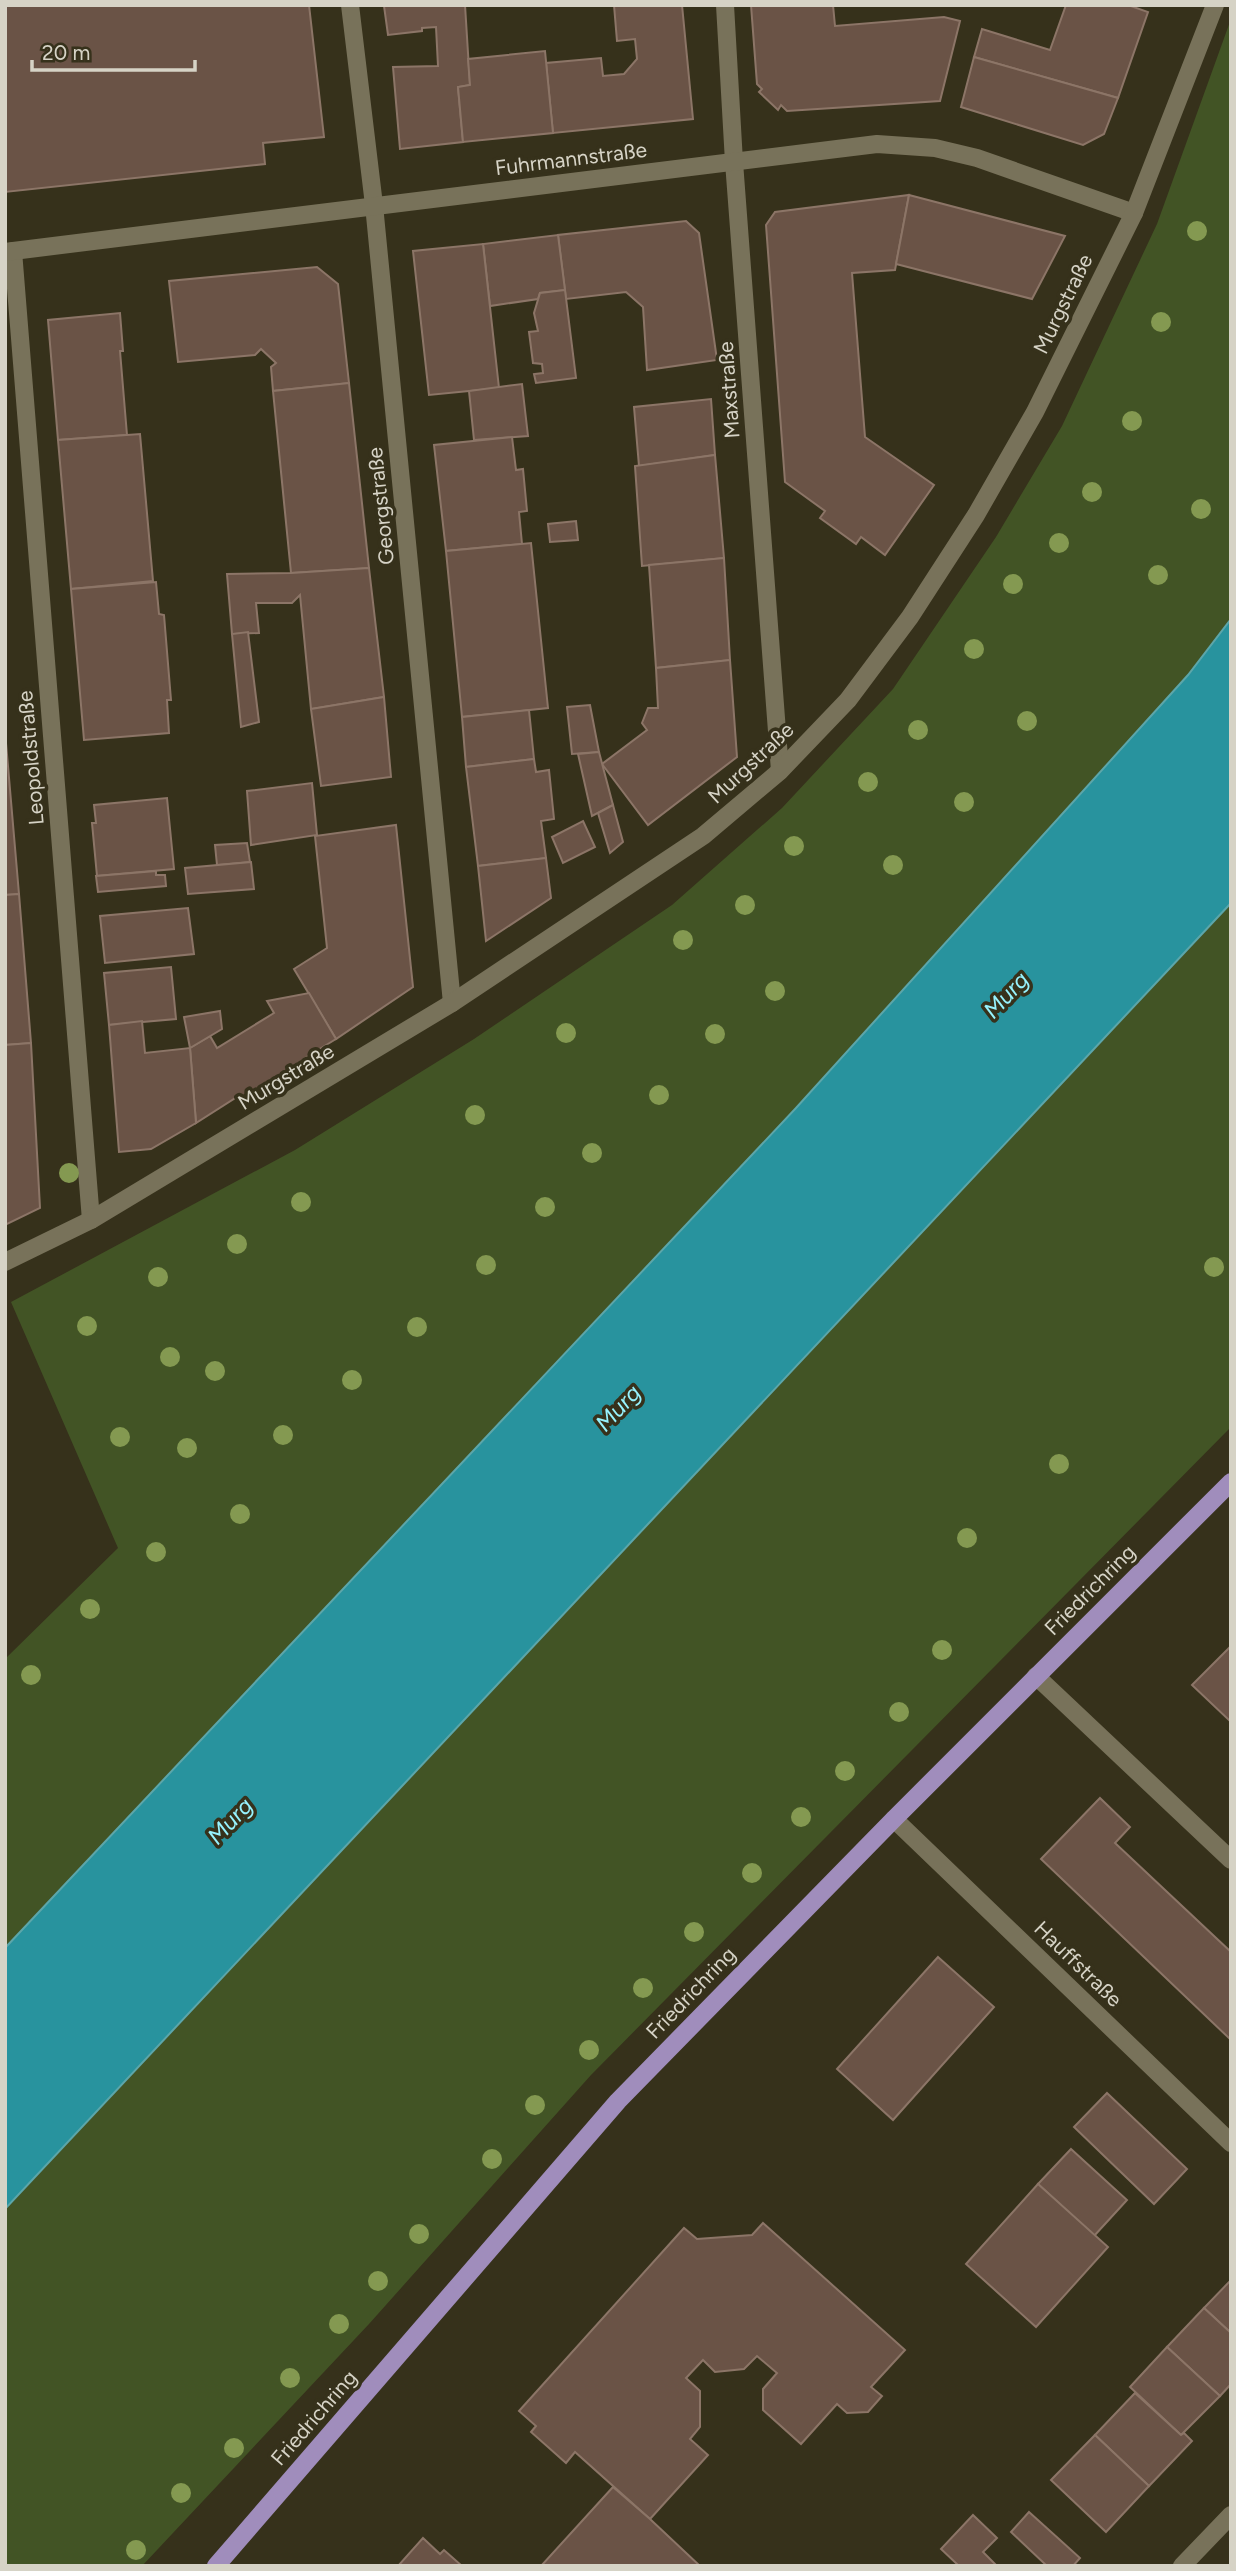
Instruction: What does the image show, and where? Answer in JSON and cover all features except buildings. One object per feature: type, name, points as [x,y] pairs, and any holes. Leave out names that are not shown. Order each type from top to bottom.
[{"type":"main road","name":"Friedrichring","points":[[216,2566],[618,2101],[894,1819],[1231,1482]]},
{"type":"street","name":"Georgstraße","points":[[350,5],[374,205],[452,1003]]},
{"type":"street","name":"Maxstraße","points":[[724,5],[780,771]]},
{"type":"street","name":"Murgstraße","points":[[5,1262],[91,1220],[452,1003],[703,836],[780,771],[848,700],[910,617],[976,515],[1035,412],[1134,213],[1216,5]]},
{"type":"street","name":"Fuhrmannstraße","points":[[9,251],[877,144],[934,148],[977,158],[1134,213]]},
{"type":"street","name":"Leopoldstraße","points":[[9,251],[91,1220]]},
{"type":"street","points":[[1036,1676],[1231,1860]]},
{"type":"street","name":"Hauffstraße","points":[[894,1819],[1231,2143]]},
{"type":"street","points":[[1182,2566],[1231,2515]]},
{"type":"green space","points":[[1231,19],[1231,619],[1188,675],[796,1108],[5,1948],[5,1659],[118,1548],[11,1302],[295,1150],[474,1039],[672,905],[782,808],[893,689],[996,537],[1062,426],[1157,224]]},
{"type":"green space","points":[[1231,903],[1231,1427],[591,2075],[369,2324],[142,2566],[5,2566],[5,2209]]},
{"type":"water","name":"Murg","points":[[1231,619],[1231,903],[5,2209],[5,1948],[796,1108],[1188,675]]}]
